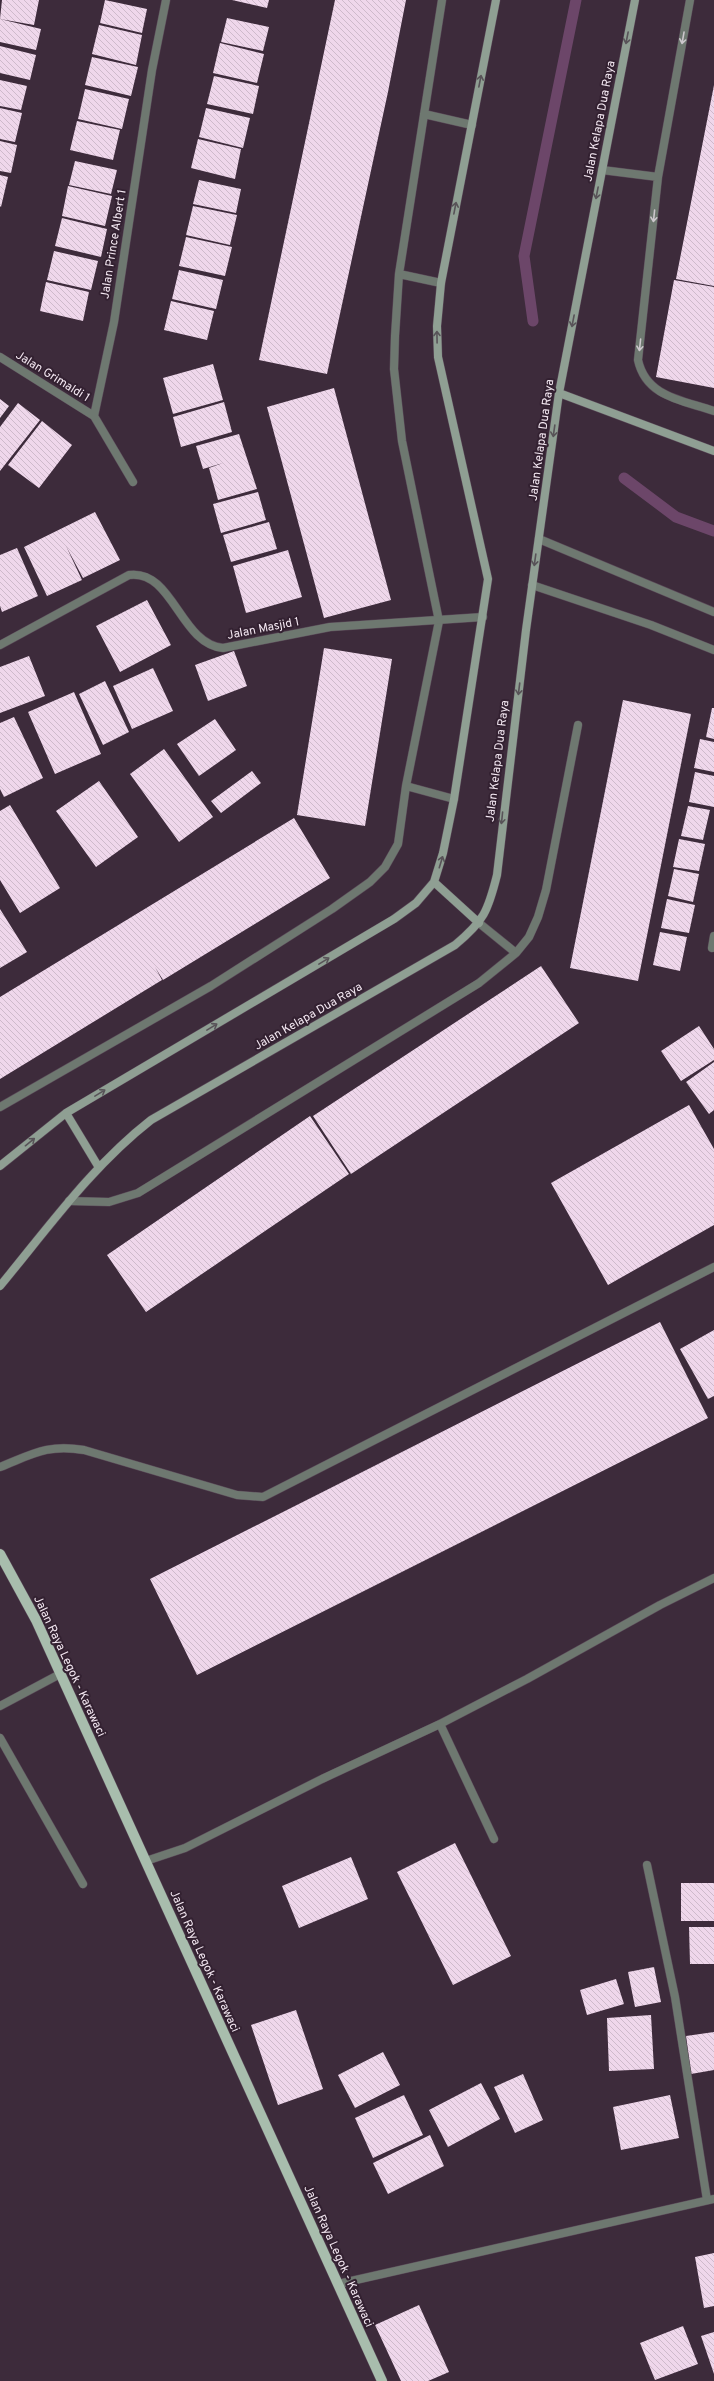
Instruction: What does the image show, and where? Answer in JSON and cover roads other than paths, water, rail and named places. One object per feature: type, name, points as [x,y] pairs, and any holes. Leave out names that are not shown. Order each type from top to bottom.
[{"type":"main road","points":[[0,1166],[66,1113],[394,919],[416,903],[434,882],[443,853],[454,799],[488,579],[438,357],[437,326],[441,283],[496,0]]},
{"type":"main road","name":"Jalan Kelapa Dua Raya","points":[[0,1286],[98,1166],[122,1142],[151,1120],[455,944],[479,923],[486,912],[497,875],[532,585],[559,393],[635,0]]},
{"type":"main road","points":[[559,393],[714,452]]},
{"type":"main road","points":[[434,882],[479,923]]},
{"type":"main road","points":[[66,1113],[98,1166]]},
{"type":"main road","name":"Jalan Raya Legok - Karawaci","points":[[0,1554],[36,1620],[382,2381]]},
{"type":"street","name":"Jalan Prince Albert 1","points":[[94,416],[114,322],[152,70],[166,0]]},
{"type":"street","points":[[0,1107],[211,986],[332,909],[370,882],[385,867],[398,844],[406,786],[439,621],[408,479],[397,408],[394,369],[400,274],[442,0]]},
{"type":"street","points":[[690,0],[658,177],[638,360],[640,368],[649,384],[659,392],[714,411]]},
{"type":"street","points":[[424,114],[472,125]]},
{"type":"street","points":[[602,170],[658,177]]},
{"type":"street","points":[[400,274],[441,283]]},
{"type":"street","name":"Jalan Grimaldi 1","points":[[0,357],[94,416]]},
{"type":"street","points":[[94,416],[133,482]]},
{"type":"street","points":[[539,539],[714,612]]},
{"type":"street","name":"Jalan Masjid 1","points":[[0,645],[129,575],[139,574],[150,578],[159,586],[199,638],[216,647],[223,648],[330,627],[483,617]]},
{"type":"street","points":[[532,585],[651,625],[714,650]]},
{"type":"street","points":[[70,1201],[109,1202],[138,1193],[479,983],[516,953],[529,936],[546,890],[578,726]]},
{"type":"street","points":[[406,786],[454,799]]},
{"type":"street","points":[[479,923],[516,953]]},
{"type":"street","points":[[712,948],[714,936]]},
{"type":"street","points":[[0,1467],[47,1448],[66,1447],[84,1450],[237,1495],[263,1497],[714,1267]]},
{"type":"street","points":[[146,1861],[185,1848],[322,1779],[440,1724],[527,1679],[660,1605],[714,1578]]},
{"type":"street","points":[[0,1706],[60,1674]]},
{"type":"street","points":[[440,1724],[494,1839]]},
{"type":"street","points":[[0,1738],[84,1884]]},
{"type":"street","points":[[338,2284],[710,2199],[674,1990],[647,1866]]},
{"type":"waterway","points":[[533,321],[524,256],[576,0]]},
{"type":"waterway","points":[[624,478],[676,517],[714,531]]}]
